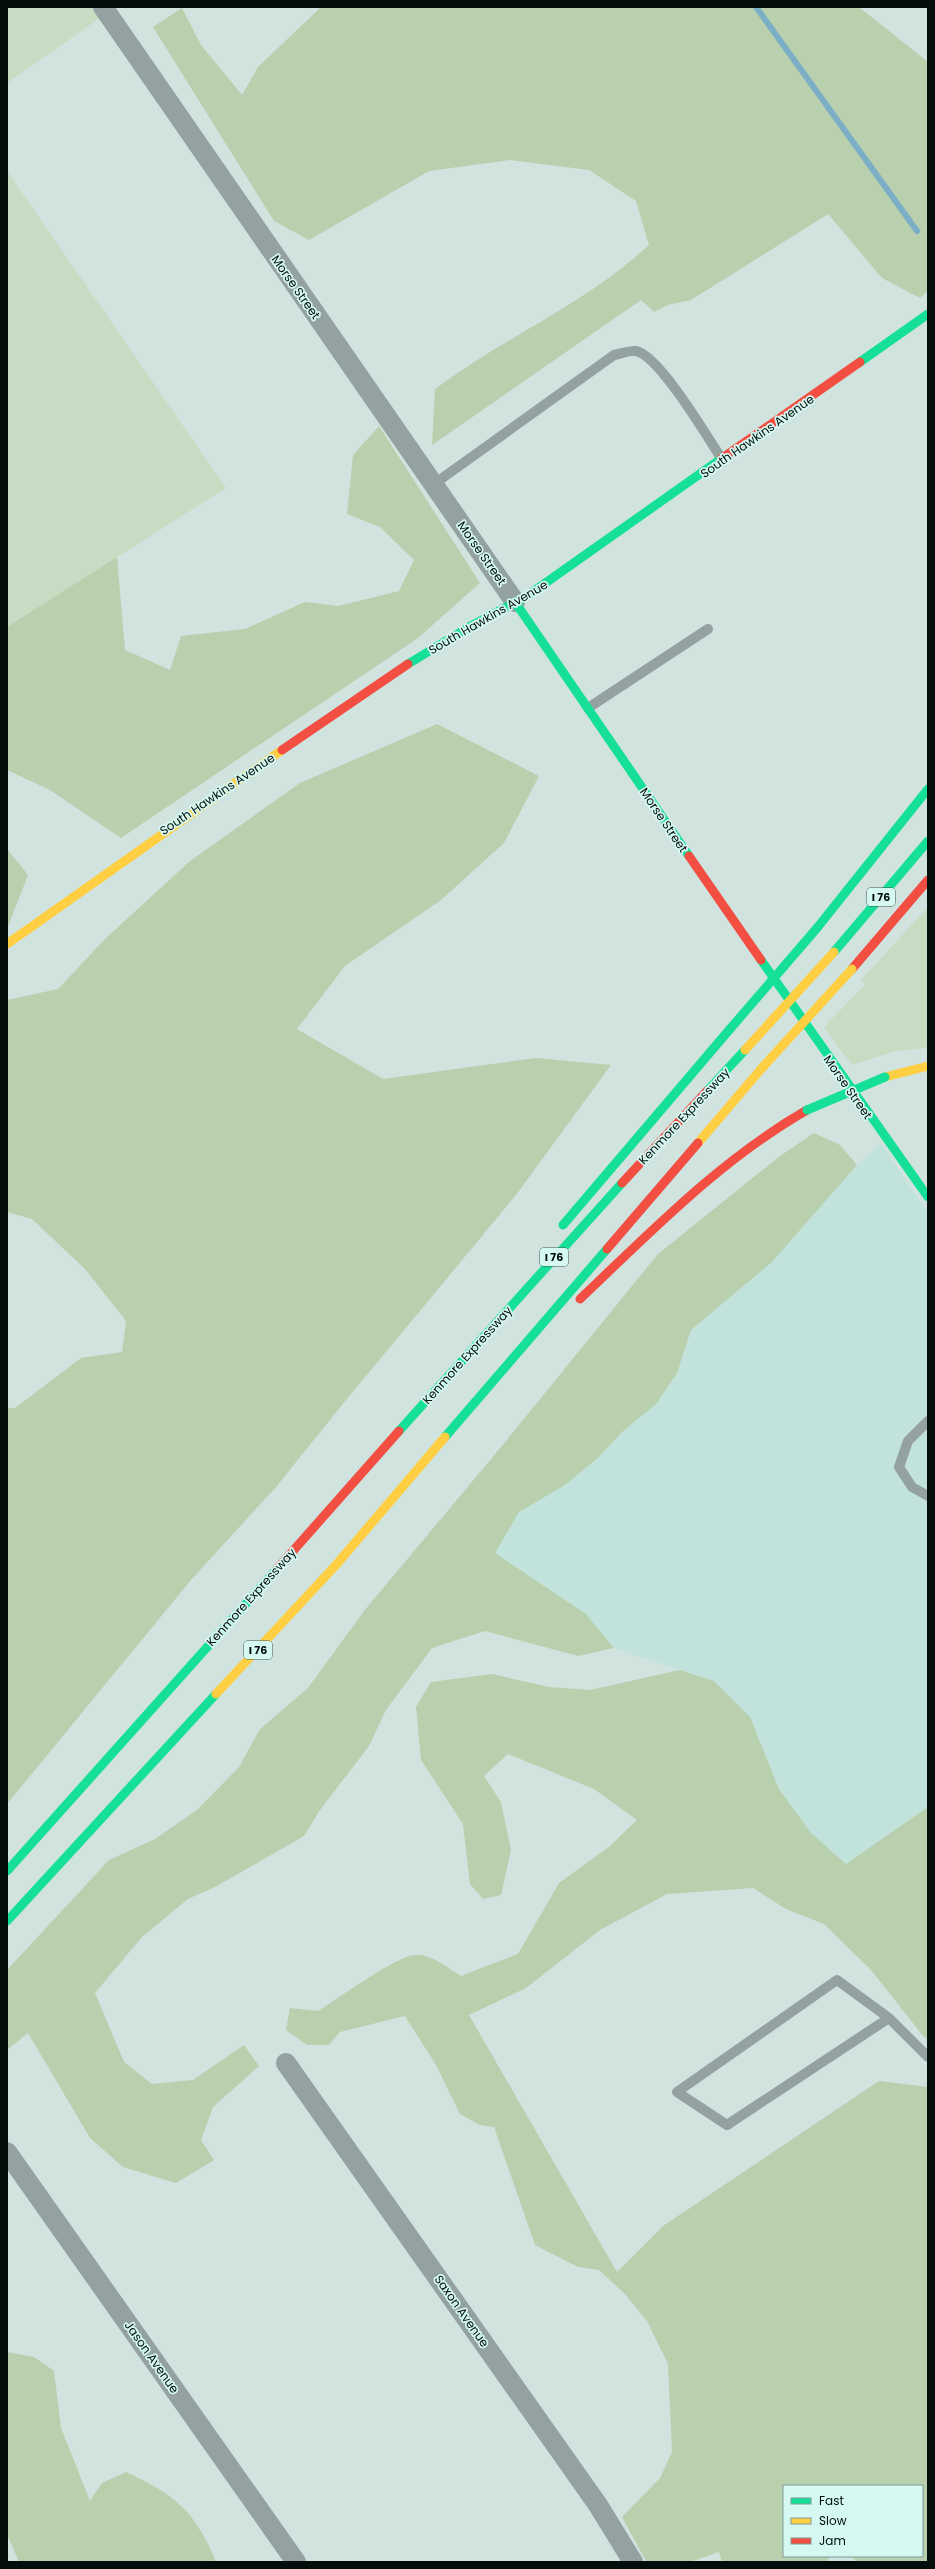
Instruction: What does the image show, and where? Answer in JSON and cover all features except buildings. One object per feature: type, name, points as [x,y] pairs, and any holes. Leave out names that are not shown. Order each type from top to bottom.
[{"type":"main road","name":"South Hawkins Avenue","points":[[7,944],[151,839],[436,646],[482,618],[527,596],[723,461],[928,314]]},
{"type":"main road","name":"Morse Street","points":[[515,602],[862,1106],[928,1197]]},
{"type":"main road","points":[[558,1232],[817,928],[928,789]]},
{"type":"main road","name":"Kenmore Expressway","points":[[7,1871],[583,1225],[834,952],[928,841]]},
{"type":"main road","points":[[501,1372],[762,1068],[852,969],[928,880]]},
{"type":"main road","name":"I 76","points":[[7,1921],[336,1565],[501,1372],[706,1182],[779,1124],[807,1110],[885,1076],[928,1066]]},
{"type":"main road","points":[[367,1467],[482,1324]]},
{"type":"street","name":"Morse Street","points":[[103,7],[515,602]]},
{"type":"street","name":"Saxon Avenue","points":[[286,2063],[598,2505],[633,2562]]},
{"type":"street","name":"Jason Avenue","points":[[7,2152],[296,2562]]},
{"type":"lane","points":[[434,484],[614,355],[635,351],[650,358],[665,376],[723,461]]},
{"type":"lane","points":[[588,708],[708,629]]},
{"type":"lane","points":[[928,1421],[908,1440],[899,1467],[912,1487],[928,1496]]},
{"type":"lane","points":[[889,2018],[727,2125],[676,2092],[837,1980],[889,2018],[928,2058]]},
{"type":"shaded area","points":[[7,7],[93,7],[100,18],[7,83]]},
{"type":"shaded area","points":[[321,7],[859,7],[928,62],[928,291],[920,298],[882,278],[828,214],[691,300],[668,305],[654,312],[641,300],[432,445],[435,389],[461,370],[599,285],[625,266],[649,245],[636,201],[589,170],[510,160],[429,171],[309,240],[274,221],[153,27],[182,8],[201,45],[242,95],[258,67]]},
{"type":"shaded area","points":[[7,171],[226,488],[7,627]]},
{"type":"shaded area","points":[[379,426],[480,583],[418,638],[121,838],[50,790],[7,770],[7,627],[117,557],[125,650],[170,670],[181,636],[245,629],[305,602],[338,606],[399,591],[414,560],[380,527],[347,514],[353,455]]},
{"type":"shaded area","points":[[437,724],[539,776],[504,843],[441,900],[345,966],[297,1029],[383,1079],[536,1058],[611,1065],[516,1195],[276,1487],[191,1580],[7,1804],[7,1408],[15,1408],[81,1358],[122,1352],[126,1321],[85,1269],[32,1219],[7,1212],[7,1000],[58,989],[105,939],[190,861],[300,783]]},
{"type":"shaded area","points":[[7,849],[28,875],[7,929]]},
{"type":"shaded area","points":[[928,907],[928,1048],[896,1051],[852,1065],[824,1027],[865,985],[861,980]]},
{"type":"shaded area","points":[[814,1133],[840,1145],[857,1165],[772,1262],[691,1330],[677,1373],[656,1404],[622,1432],[599,1457],[565,1485],[519,1512],[495,1553],[586,1614],[614,1648],[578,1656],[485,1631],[432,1648],[386,1710],[369,1746],[320,1810],[304,1836],[215,1887],[188,1899],[142,1937],[95,1993],[124,2062],[152,2084],[193,2080],[244,2045],[259,2066],[213,2107],[201,2140],[214,2160],[176,2183],[123,2167],[90,2138],[28,2033],[7,2050],[7,1970],[109,1860],[155,1839],[197,1810],[239,1767],[260,1729],[308,1688],[364,1611],[506,1441],[658,1254],[780,1156]]},
{"type":"shaded area","points":[[881,1144],[928,1213],[928,1807],[846,1864],[811,1833],[779,1789],[750,1717],[714,1681],[614,1648],[586,1614],[495,1553],[519,1512],[565,1485],[599,1457],[677,1373],[691,1330],[772,1262],[857,1165]]},
{"type":"shaded area","points":[[680,1670],[714,1681],[750,1717],[779,1789],[811,1833],[846,1864],[928,1807],[928,2040],[923,2036],[872,1971],[824,1924],[786,1909],[753,1888],[667,1894],[600,1930],[526,1988],[469,2015],[617,2272],[663,2226],[879,2081],[928,2087],[928,2562],[856,2562],[854,2557],[923,2557],[923,2485],[783,2485],[783,2557],[829,2557],[828,2562],[722,2562],[719,2552],[690,2562],[646,2561],[622,2517],[660,2478],[672,2452],[668,2364],[647,2321],[625,2294],[599,2270],[578,2267],[535,2245],[494,2127],[480,2125],[460,2114],[436,2065],[405,2016],[340,2032],[329,2045],[307,2045],[286,2030],[290,2008],[318,2011],[393,1963],[414,1955],[426,1956],[439,1962],[461,1976],[518,1954],[559,1883],[610,1846],[637,1820],[594,1789],[508,1754],[484,1776],[501,1802],[511,1850],[501,1895],[483,1899],[470,1884],[463,1824],[421,1760],[416,1707],[431,1682],[492,1674],[549,1687],[590,1690]]},
{"type":"shaded area","points":[[7,2352],[34,2357],[54,2371],[61,2428],[90,2501],[102,2483],[126,2472],[158,2489],[182,2506],[200,2529],[216,2562],[19,2562],[7,2534]]},
{"type":"waterway","points":[[756,7],[917,231]]},
{"type":"traffic: fast","points":[[860,362],[928,314]]},
{"type":"traffic: fast","points":[[408,664],[469,627],[527,596],[721,459]]},
{"type":"traffic: fast","points":[[515,602],[689,856]]},
{"type":"traffic: fast","points":[[817,928],[928,789]]},
{"type":"traffic: fast","points":[[834,952],[928,841]]},
{"type":"traffic: fast","points":[[730,1029],[817,928]]},
{"type":"traffic: fast","points":[[761,960],[928,1197]]},
{"type":"traffic: fast","points":[[563,1225],[730,1029]]},
{"type":"traffic: fast","points":[[707,1091],[745,1050]]},
{"type":"traffic: fast","points":[[807,1110],[885,1077]]},
{"type":"traffic: fast","points":[[399,1431],[622,1183]]},
{"type":"traffic: fast","points":[[445,1437],[607,1249]]},
{"type":"traffic: fast","points":[[7,1871],[277,1569]]},
{"type":"traffic: fast","points":[[7,1921],[216,1694]]},
{"type":"traffic: slow","points":[[7,944],[282,750]]},
{"type":"traffic: slow","points":[[745,1050],[834,952]]},
{"type":"traffic: slow","points":[[762,1068],[852,969]]},
{"type":"traffic: slow","points":[[885,1077],[928,1066]]},
{"type":"traffic: slow","points":[[698,1143],[762,1068]]},
{"type":"traffic: slow","points":[[216,1694],[336,1565],[445,1437]]},
{"type":"traffic: jam","points":[[721,459],[860,362]]},
{"type":"traffic: jam","points":[[282,750],[408,664]]},
{"type":"traffic: jam","points":[[689,856],[761,960]]},
{"type":"traffic: jam","points":[[852,969],[928,880]]},
{"type":"traffic: jam","points":[[622,1183],[707,1091]]},
{"type":"traffic: jam","points":[[580,1299],[661,1222],[716,1174],[745,1151],[807,1110]]},
{"type":"traffic: jam","points":[[607,1249],[698,1143]]},
{"type":"traffic: jam","points":[[277,1569],[399,1431]]}]
